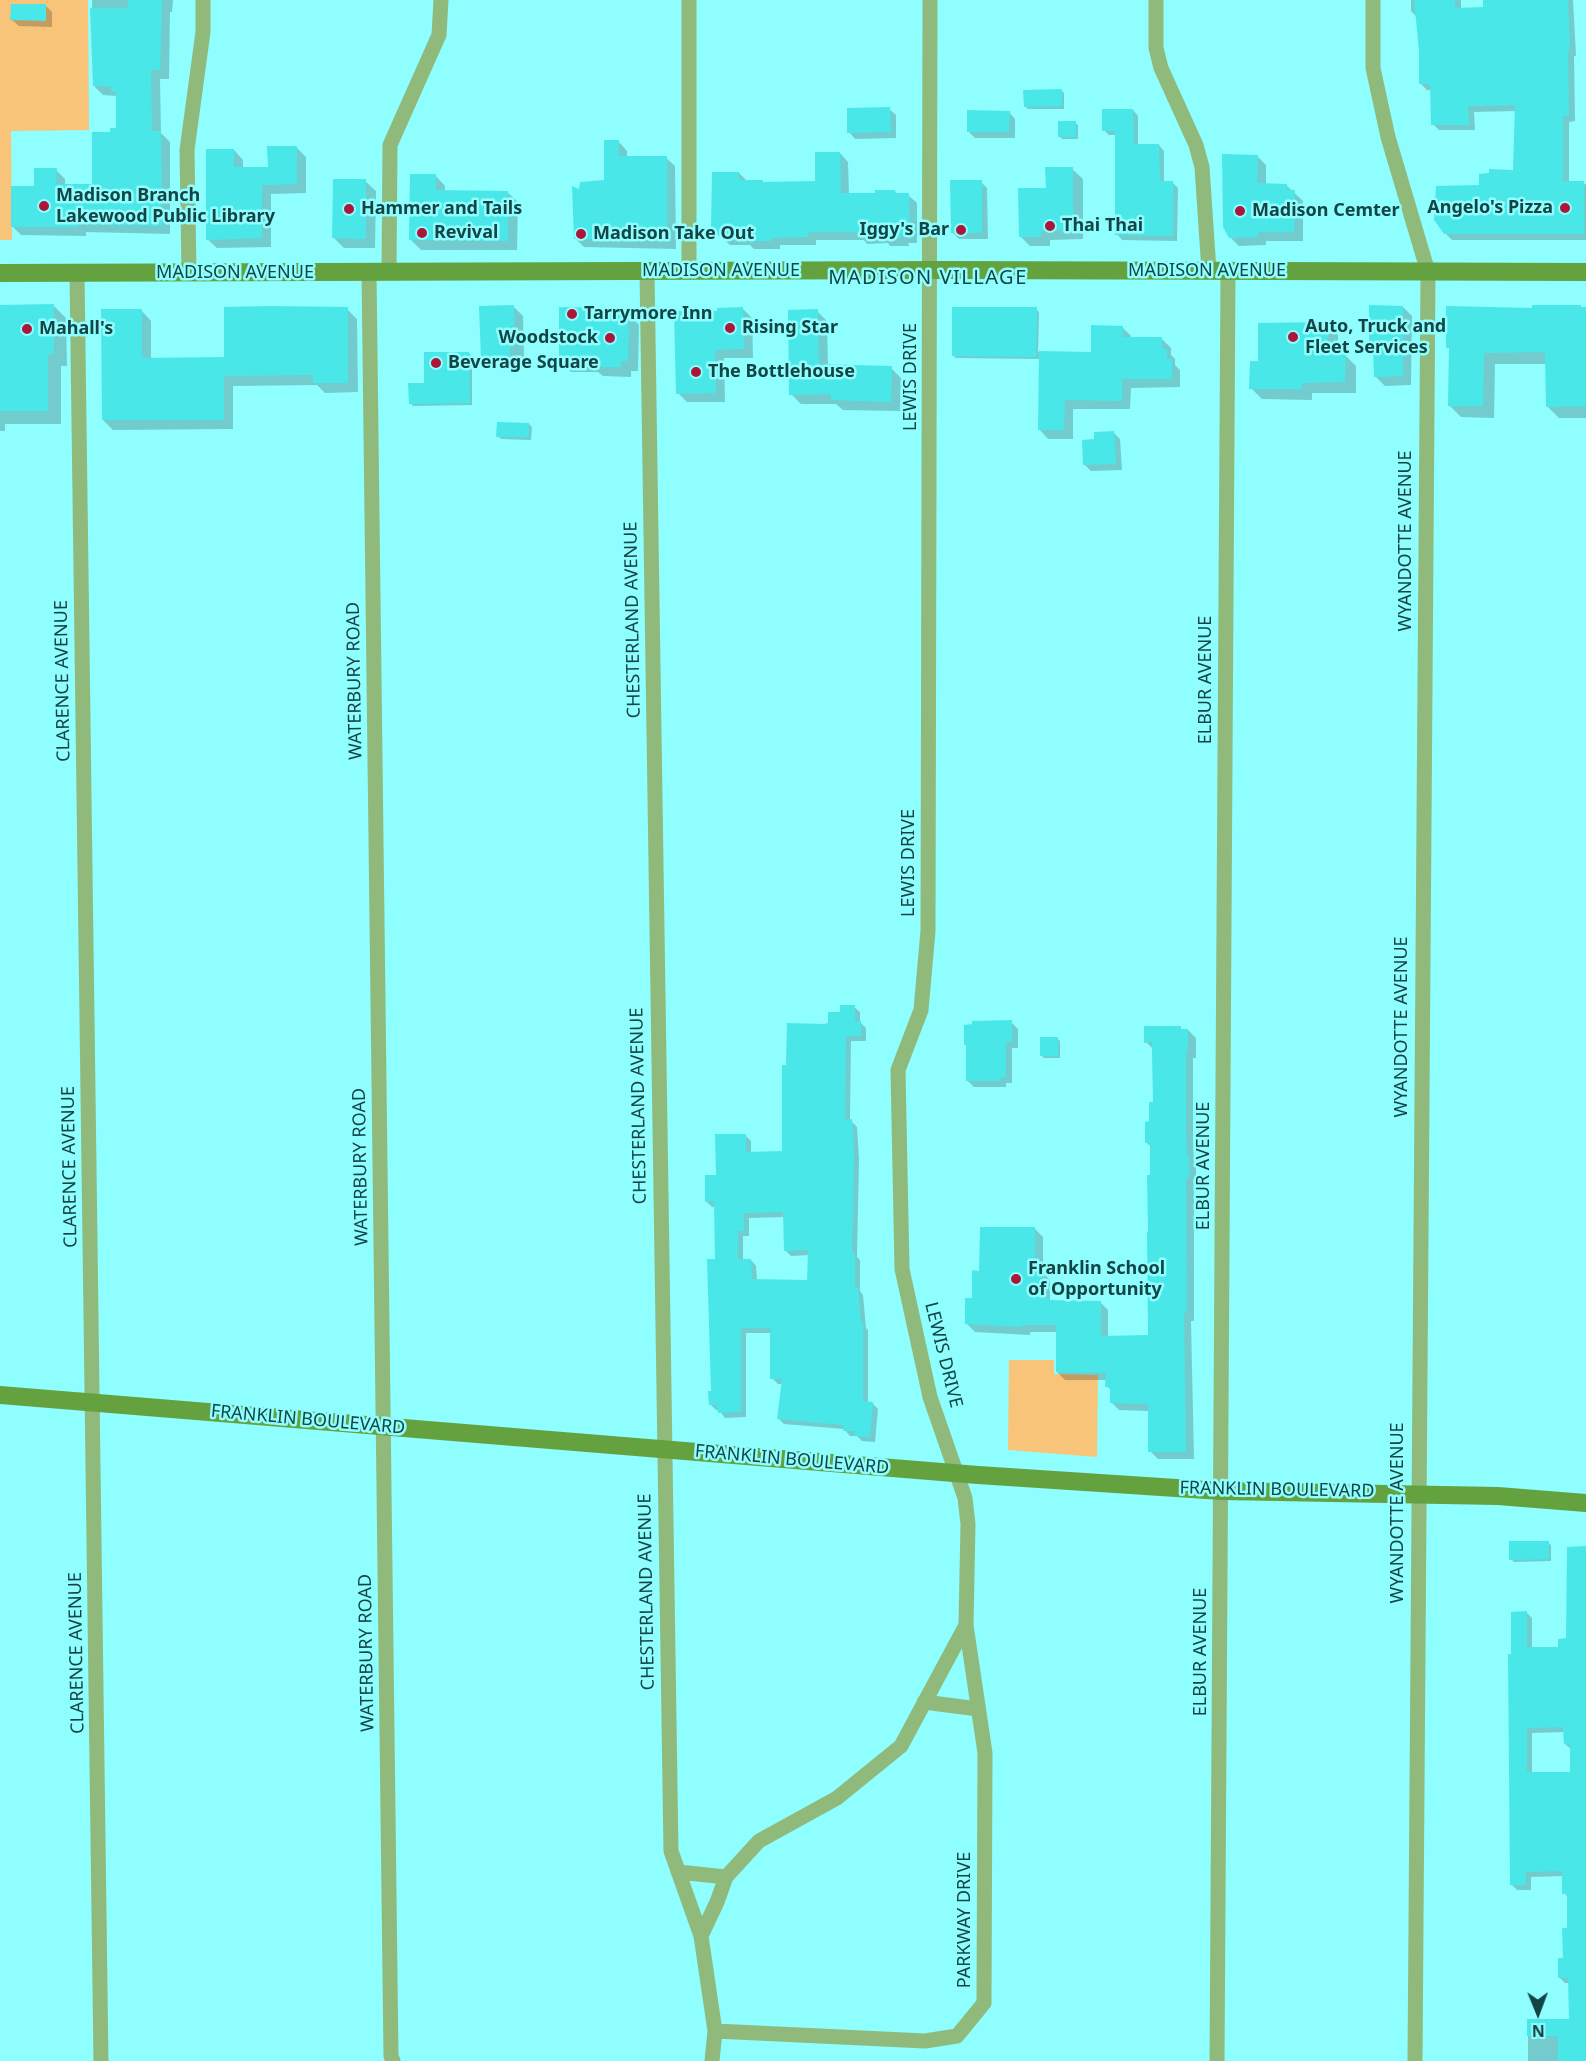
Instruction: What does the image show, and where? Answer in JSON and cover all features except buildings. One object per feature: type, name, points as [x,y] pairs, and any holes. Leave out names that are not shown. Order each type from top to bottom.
[{"type":"main road","name":"MADISON AVENUE","points":[[0,273],[931,270],[1586,272]]},
{"type":"main road","name":"FRANKLIN BOULEVARD","points":[[0,1395],[957,1473],[1221,1491],[1418,1493],[1586,1503]]},
{"type":"street","points":[[189,273],[187,150],[203,32],[203,0]]},
{"type":"street","points":[[389,272],[390,145],[439,35],[441,0]]},
{"type":"street","points":[[689,0],[689,271]]},
{"type":"street","name":"LEWIS DRIVE","points":[[701,1936],[726,1877],[759,1841],[837,1798],[901,1746],[966,1624],[968,1524],[965,1498],[930,1397],[902,1269],[898,1070],[921,1010],[928,931],[930,0]]},
{"type":"street","points":[[1156,0],[1156,48],[1161,68],[1196,145],[1202,167],[1209,271]]},
{"type":"street","name":"WYANDOTTE AVENUE","points":[[1373,0],[1373,68],[1388,137],[1428,272],[1415,2061]]},
{"type":"street","name":"CHESTERLAND AVENUE","points":[[647,271],[671,1851],[701,1936]]},
{"type":"street","name":"ELBUR AVENUE","points":[[1217,2061],[1228,271]]},
{"type":"street","name":"WATERBURY ROAD","points":[[369,272],[391,2056],[393,2061]]},
{"type":"street","name":"CLARENCE AVENUE","points":[[77,273],[101,2061]]},
{"type":"street","name":"PARKWAY DRIVE","points":[[715,2031],[924,2041],[957,2036],[984,2003],[985,1754],[966,1624]]},
{"type":"street","points":[[924,1702],[978,1709]]},
{"type":"street","points":[[678,1872],[726,1877]]},
{"type":"street","points":[[701,1936],[715,2031],[712,2061]]},
{"type":"shaded area","points":[[0,0],[88,0],[89,130],[11,131],[12,240],[0,240]]},
{"type":"shaded area","points":[[1009,1360],[1054,1360],[1054,1374],[1098,1375],[1097,1457],[1008,1450]]},
{"type":"place","name":"Madison Branch Lakewood Public Library","points":[[44,206]]},
{"type":"place","name":"Angelo's Pizza","points":[[1565,208]]},
{"type":"place","name":"Hammer and Tails","points":[[349,209]]},
{"type":"place","name":"Madison Cemter","points":[[1240,211]]},
{"type":"place","name":"Thai Thai","points":[[1050,226]]},
{"type":"place","name":"Iggy's Bar","points":[[961,230]]},
{"type":"place","name":"Revival","points":[[422,233]]},
{"type":"place","name":"Madison Take Out","points":[[581,234]]},
{"type":"place","name":"Tarrymore Inn","points":[[572,314]]},
{"type":"place","name":"Rising Star","points":[[730,328]]},
{"type":"place","name":"Mahall's","points":[[27,329]]},
{"type":"place","name":"Auto, Truck and Fleet Services","points":[[1293,337]]},
{"type":"place","name":"Woodstock","points":[[610,338]]},
{"type":"place","name":"Beverage Square","points":[[436,363]]},
{"type":"place","name":"The Bottlehouse","points":[[696,372]]},
{"type":"place","name":"Franklin School of Opportunity","points":[[1016,1279]]},
{"type":"district","name":"MADISON VILLAGE","points":[[928,278]]}]
